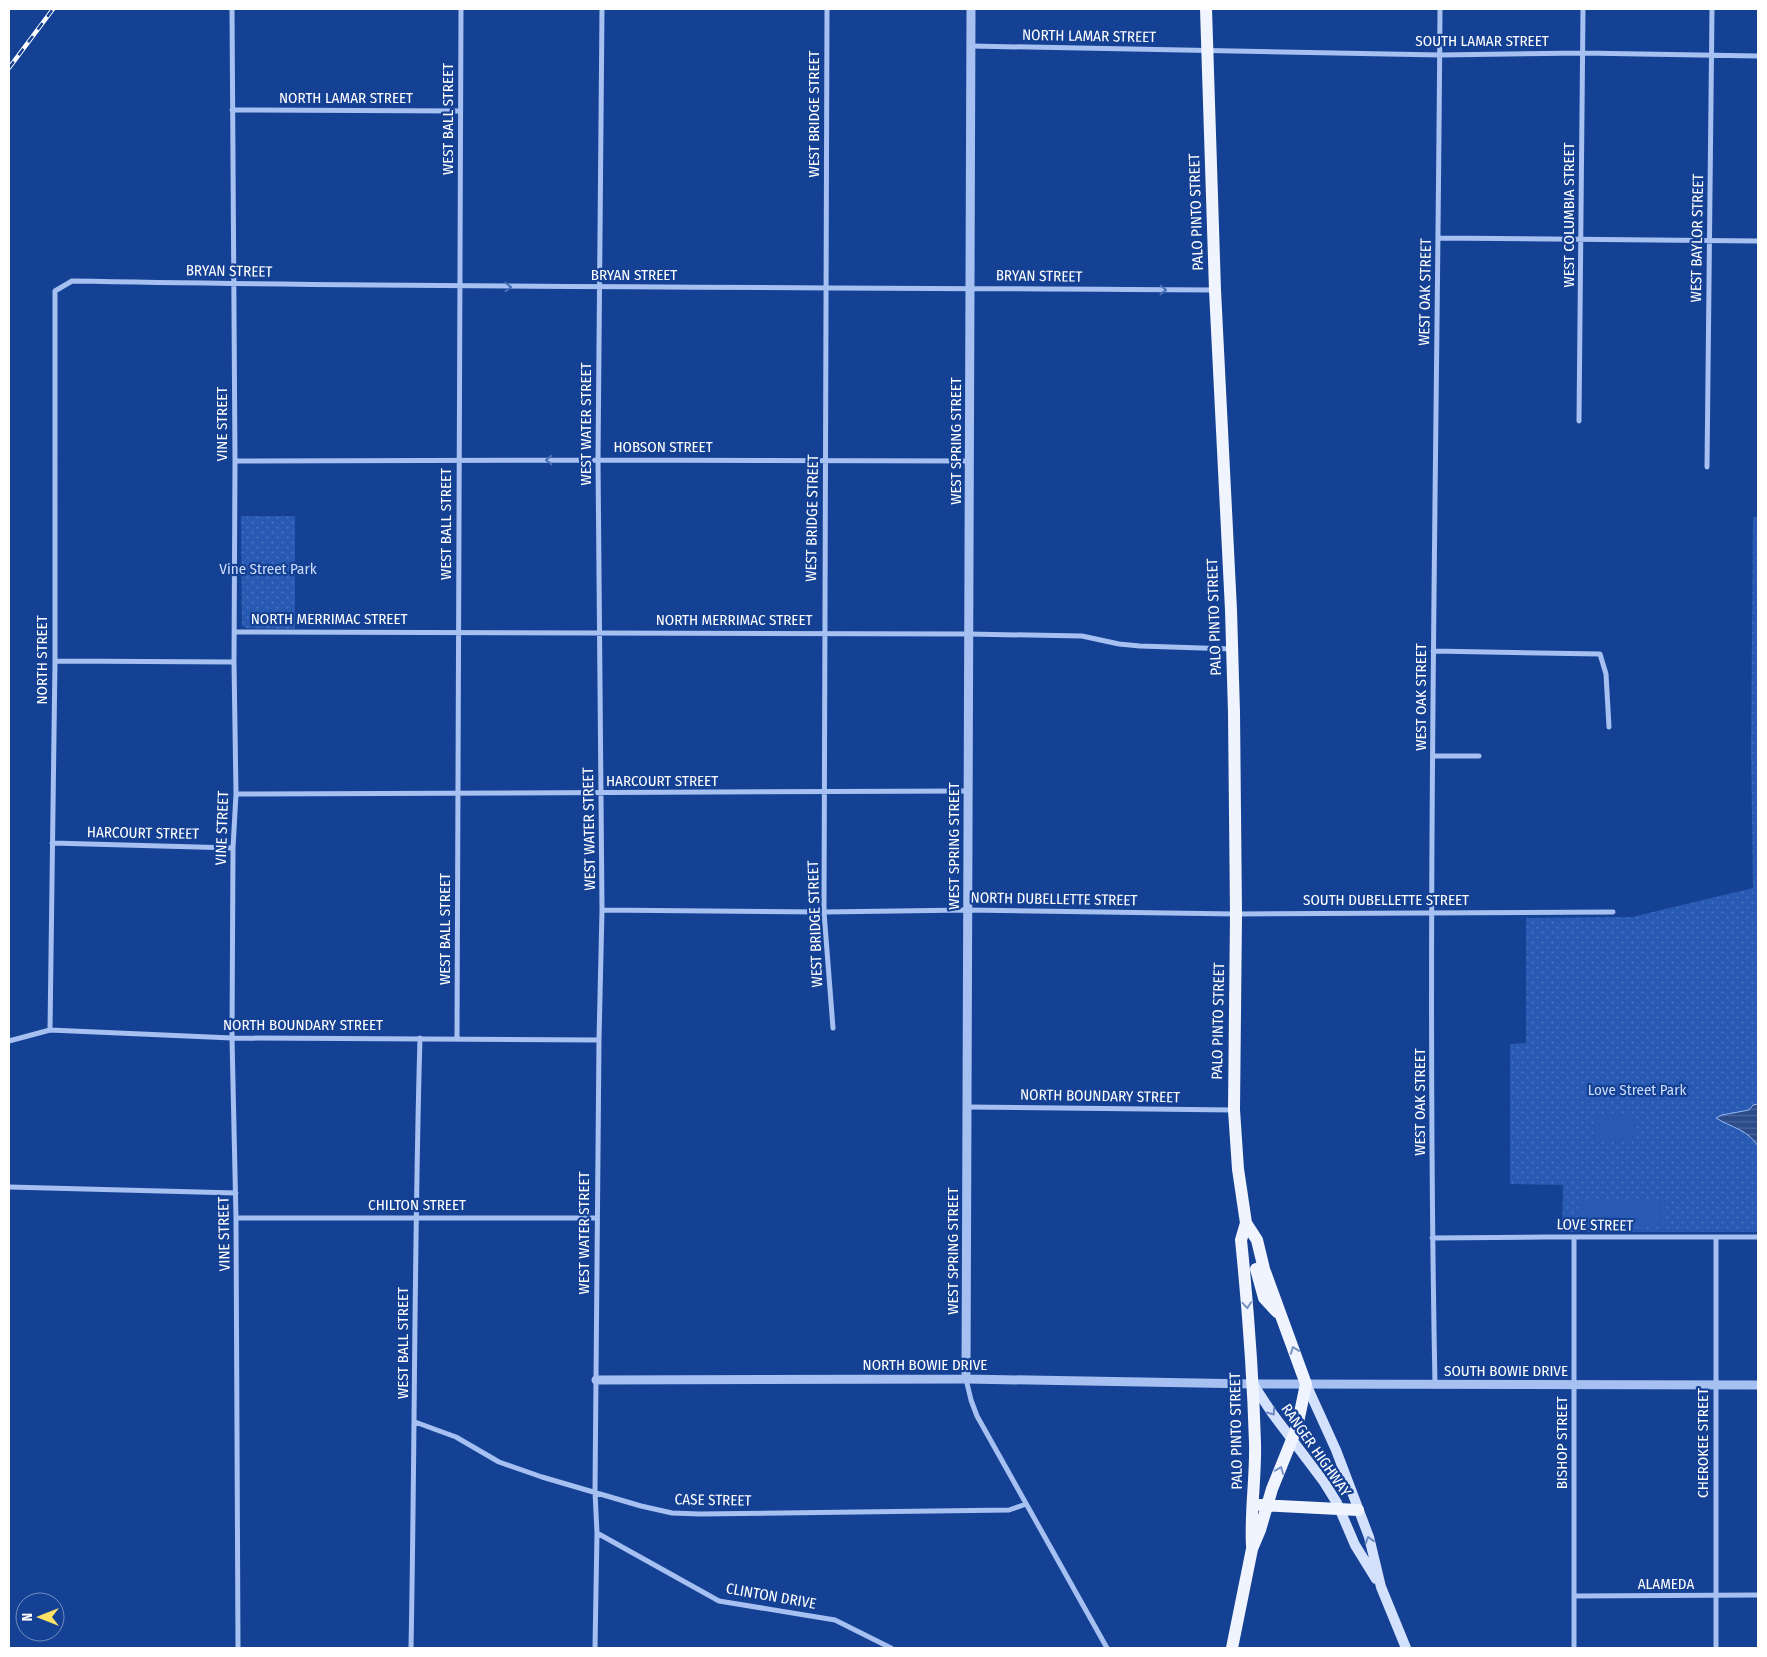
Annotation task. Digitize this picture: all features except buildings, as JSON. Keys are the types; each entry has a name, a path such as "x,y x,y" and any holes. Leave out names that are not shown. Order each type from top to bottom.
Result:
{"main road":[{"name":"PALO PINTO STREET","path":"1206,9 1215,290 1232,649 1236,914 1234,1110 1238,1170 1246,1223 1257,1240 1253,1384 1255,1445 1251,1528 1252,1549"},
{"name":"PALO PINTO STREET","path":"1246,1223 1241,1240 1281,1316 1306,1384"},
{"name":"RANGER HIGHWAY","path":"1253,1384 1272,1414 1324,1482 1339,1509 1355,1545 1381,1587"},
{"name":"RANGER HIGHWAY","path":"1306,1384 1336,1450 1369,1537 1381,1587 1406,1648"},
{"path":"1232,1648 1252,1549 1297,1428 1306,1384"},
{"path":"1255,1445 1262,1470 1262,1497 1267,1506"},
{"path":"1253,1505 1358,1510"}],"street":[{"name":"VINE STREET","path":"232,9 236,794 233,848 232,1038 236,1193 238,1648"},
{"name":"WEST BALL STREET","path":"457,1040 460,9"},
{"name":"WEST WATER STREET","path":"595,1648 598,1040 602,910 598,460 602,9"},
{"name":"WEST BRIDGE STREET","path":"827,9 824,912 833,1028"},
{"name":"WEST SPRING STREET","path":"971,9 966,1379 977,1416 1107,1648"},
{"name":"WEST OAK STREET","path":"1436,1385 1432,1238 1432,912 1440,9"},
{"name":"WEST COLUMBIA STREET","path":"1579,421 1583,9"},
{"name":"WEST BAYLOR STREET","path":"1707,467 1712,9"},
{"name":"NORTH LAMAR STREET","path":"971,46 1206,50"},
{"name":"SOUTH LAMAR STREET","path":"1206,50 1440,55 1582,53 1758,56"},
{"name":"NORTH LAMAR STREET","path":"232,110 460,111"},
{"path":"1438,238 1758,240"},
{"name":"BRYAN STREET","path":"55,291 72,280 459,286 1215,290"},
{"name":"NORTH STREET","path":"50,1030 55,661 55,291"},
{"name":"HOBSON STREET","path":"235,461 970,461"},
{"name":"NORTH MERRIMAC STREET","path":"234,632 824,632 968,634 1082,636 1119,644 1140,646 1232,649"},
{"path":"1433,651 1600,654 1606,674 1609,727"},
{"path":"55,661 234,662"},
{"path":"1433,756 1479,756"},
{"name":"HARCOURT STREET","path":"236,794 968,791"},
{"name":"HARCOURT STREET","path":"52,843 233,848"},
{"name":"NORTH DUBELLETTE STREET","path":"602,910 824,912 967,910 1236,914"},
{"name":"SOUTH DUBELLETTE STREET","path":"1236,914 1613,912"},
{"name":"NORTH BOUNDARY STREET","path":"9,1041 50,1030 232,1038 598,1040"},
{"name":"WEST BALL STREET","path":"411,1648 415,1422 415,1218 420,1038"},
{"name":"NORTH BOUNDARY STREET","path":"967,1107 1234,1110"},
{"path":"9,1187 236,1193"},
{"name":"CHILTON STREET","path":"236,1218 597,1218"},
{"name":"LOVE STREET","path":"1432,1238 1758,1237"},
{"name":"BISHOP STREET","path":"1574,1238 1574,1648"},
{"name":"CHEROKEE STREET","path":"1716,1238 1716,1648"},
{"name":"NORTH BOWIE DRIVE","path":"596,1380 966,1379 1253,1384"},
{"name":"SOUTH BOWIE DRIVE","path":"1253,1384 1758,1385"},
{"name":"CASE STREET","path":"415,1422 456,1437 499,1462 542,1477 641,1506 672,1513 1009,1510 1026,1504"},
{"name":"CLINTON DRIVE","path":"597,1533 719,1601 835,1620 891,1648"},
{"name":"ALAMEDA","path":"1574,1596 1758,1595"}],"green space":[{"name":"Vine Street Park","path":"241,516 295,516 295,629 246,628 242,626"},
{"name":"Love Street Park","path":"1753,517 1758,517 1758,1232 1562,1232 1563,1185 1510,1184 1510,1044 1526,1043 1526,918 1632,917 1753,888 1751,751"},
{"path":"1595,1115 1635,1116 1634,1139 1595,1138"},
{"path":"1582,1201 1663,1201 1663,1227 1582,1227"}],"shaded area":[{"path":"1758,1104 1758,1146 1744,1132 1716,1118 1722,1115 1749,1110 1753,1105"}],"railway":[{"path":"9,68 53,9"}]}
